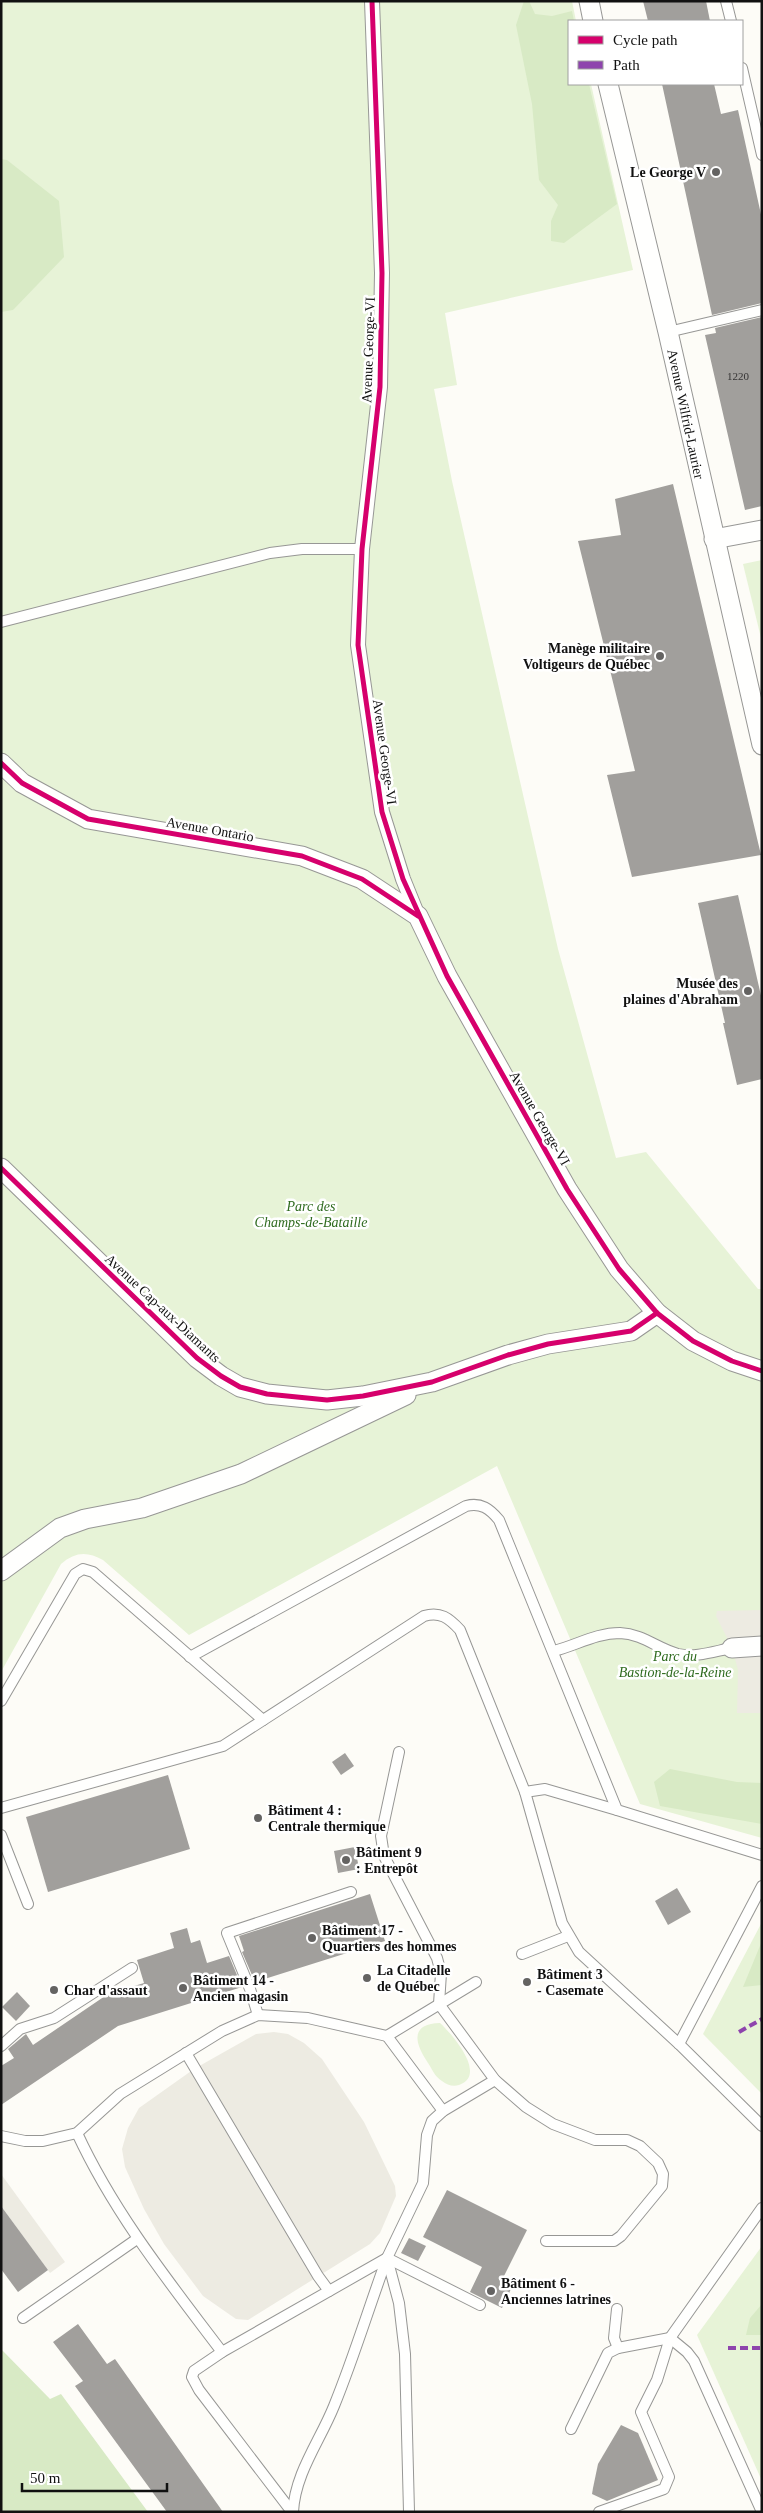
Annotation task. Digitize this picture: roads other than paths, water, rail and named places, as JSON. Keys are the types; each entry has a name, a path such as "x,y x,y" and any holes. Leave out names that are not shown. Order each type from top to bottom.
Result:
{"street":[{"name":"Avenue George-VI","path":"372,1 381,292 380,387 362,548 358,645 382,812 403,879 418,916 447,976 567,1189 619,1269 658,1314 693,1341 732,1361 762,1371"},
{"path":"588,1 593,20"},
{"name":"Avenue Wilfrid-Laurier","path":"608,85 668,332 762,746"},
{"path":"714,539 762,530"},
{"name":"Avenue Ontario","path":"1,763 22,783 88,819 302,856 362,879 418,916"},
{"name":"Avenue Cap-aux-Diamants","path":"1,1168 184,1346 220,1376 240,1386 288,1398 327,1400 363,1396 432,1382"},
{"name":"Avenue Cap-aux-Diamants","path":"1,1572 53,1531 85,1519 142,1508 241,1474 432,1382 508,1355 548,1344 631,1331 658,1314"},
{"path":"732,1648 762,1646"}],"lane":[{"path":"726,1 731,20"},
{"path":"743,72 762,155"},
{"path":"668,332 762,310"},
{"path":"1,622 270,553 302,549 362,548"},
{"path":"190,1656 466,1506 476,1504 491,1511 499,1520 554,1650 617,1810"},
{"path":"1,1701 79,1570 93,1572 263,1720"},
{"path":"1,1808 209,1752 234,1740 424,1616 433,1613 445,1616 460,1630 525,1792 562,1923 568,1936 579,1952 679,2044 762,2126"},
{"path":"554,1650 568,1647 596,1635 620,1633 642,1637 671,1651 688,1656 732,1648"},
{"path":"400,1752 381,1836 384,1856 437,1958 440,1973 439,2004 495,2080 526,2108 553,2124 595,2140 627,2140 640,2146 658,2163 663,2174 662,2186 621,2236 614,2241 546,2242"},
{"path":"525,1792 545,1789 762,1855"},
{"path":"1,1835 28,1904"},
{"path":"679,2044 762,1886"},
{"path":"258,2015 228,1933 351,1892"},
{"path":"522,1954 568,1936"},
{"path":"1,2046 20,2029 54,2018 132,1968"},
{"path":"387,2036 476,1982"},
{"path":"1,2136 25,2141 42,2141 77,2133 120,2094 222,2031 258,2015 308,2018 387,2036 443,2111"},
{"path":"186,2053 318,2276 329,2291"},
{"path":"292,2512 298,2482 335,2404 387,2258 423,2183 427,2135 432,2120 443,2111 495,2080"},
{"path":"77,2133 94,2169 137,2239 222,2352"},
{"path":"599,2512 664,2489 668,2482 669,2477 641,2412 657,2380 670,2338 762,2208"},
{"path":"24,2318 137,2239"},
{"path":"292,2512 199,2390 192,2377 196,2368 222,2352 387,2258"},
{"path":"387,2258 480,2304"},
{"path":"387,2258 399,2303 405,2354 409,2512"},
{"path":"617,2309 614,2338 618,2348"},
{"path":"571,2429 608,2353 618,2348 670,2338"},
{"path":"670,2338 687,2352 694,2361 762,2512"}],"place":[{"name":"Le George V","path":"716,172"},
{"name":"Manège militaire Voltigeurs de Québec","path":"660,656"},
{"name":"Musée des plaines d'Abraham","path":"748,991"},
{"name":"Bâtiment 4 : Centrale thermique","path":"258,1818"},
{"name":"Bâtiment 9 : Entrepôt","path":"346,1860"},
{"name":"Bâtiment 17 - Quartiers des hommes","path":"312,1938"},
{"name":"La Citadelle de Québec","path":"367,1978"},
{"name":"Bâtiment 3 - Casemate","path":"527,1982"},
{"name":"Bâtiment 14 - Ancien magasin","path":"183,1988"},
{"name":"Char d'assaut","path":"54,1990"},
{"name":"Bâtiment 6 - Anciennes latrines","path":"491,2291"}],"park label":[{"name":"Parc des Champs-de-Bataille","path":"311,1214"},
{"name":"Parc du Bastion-de-la-Reine","path":"675,1664"}]}
